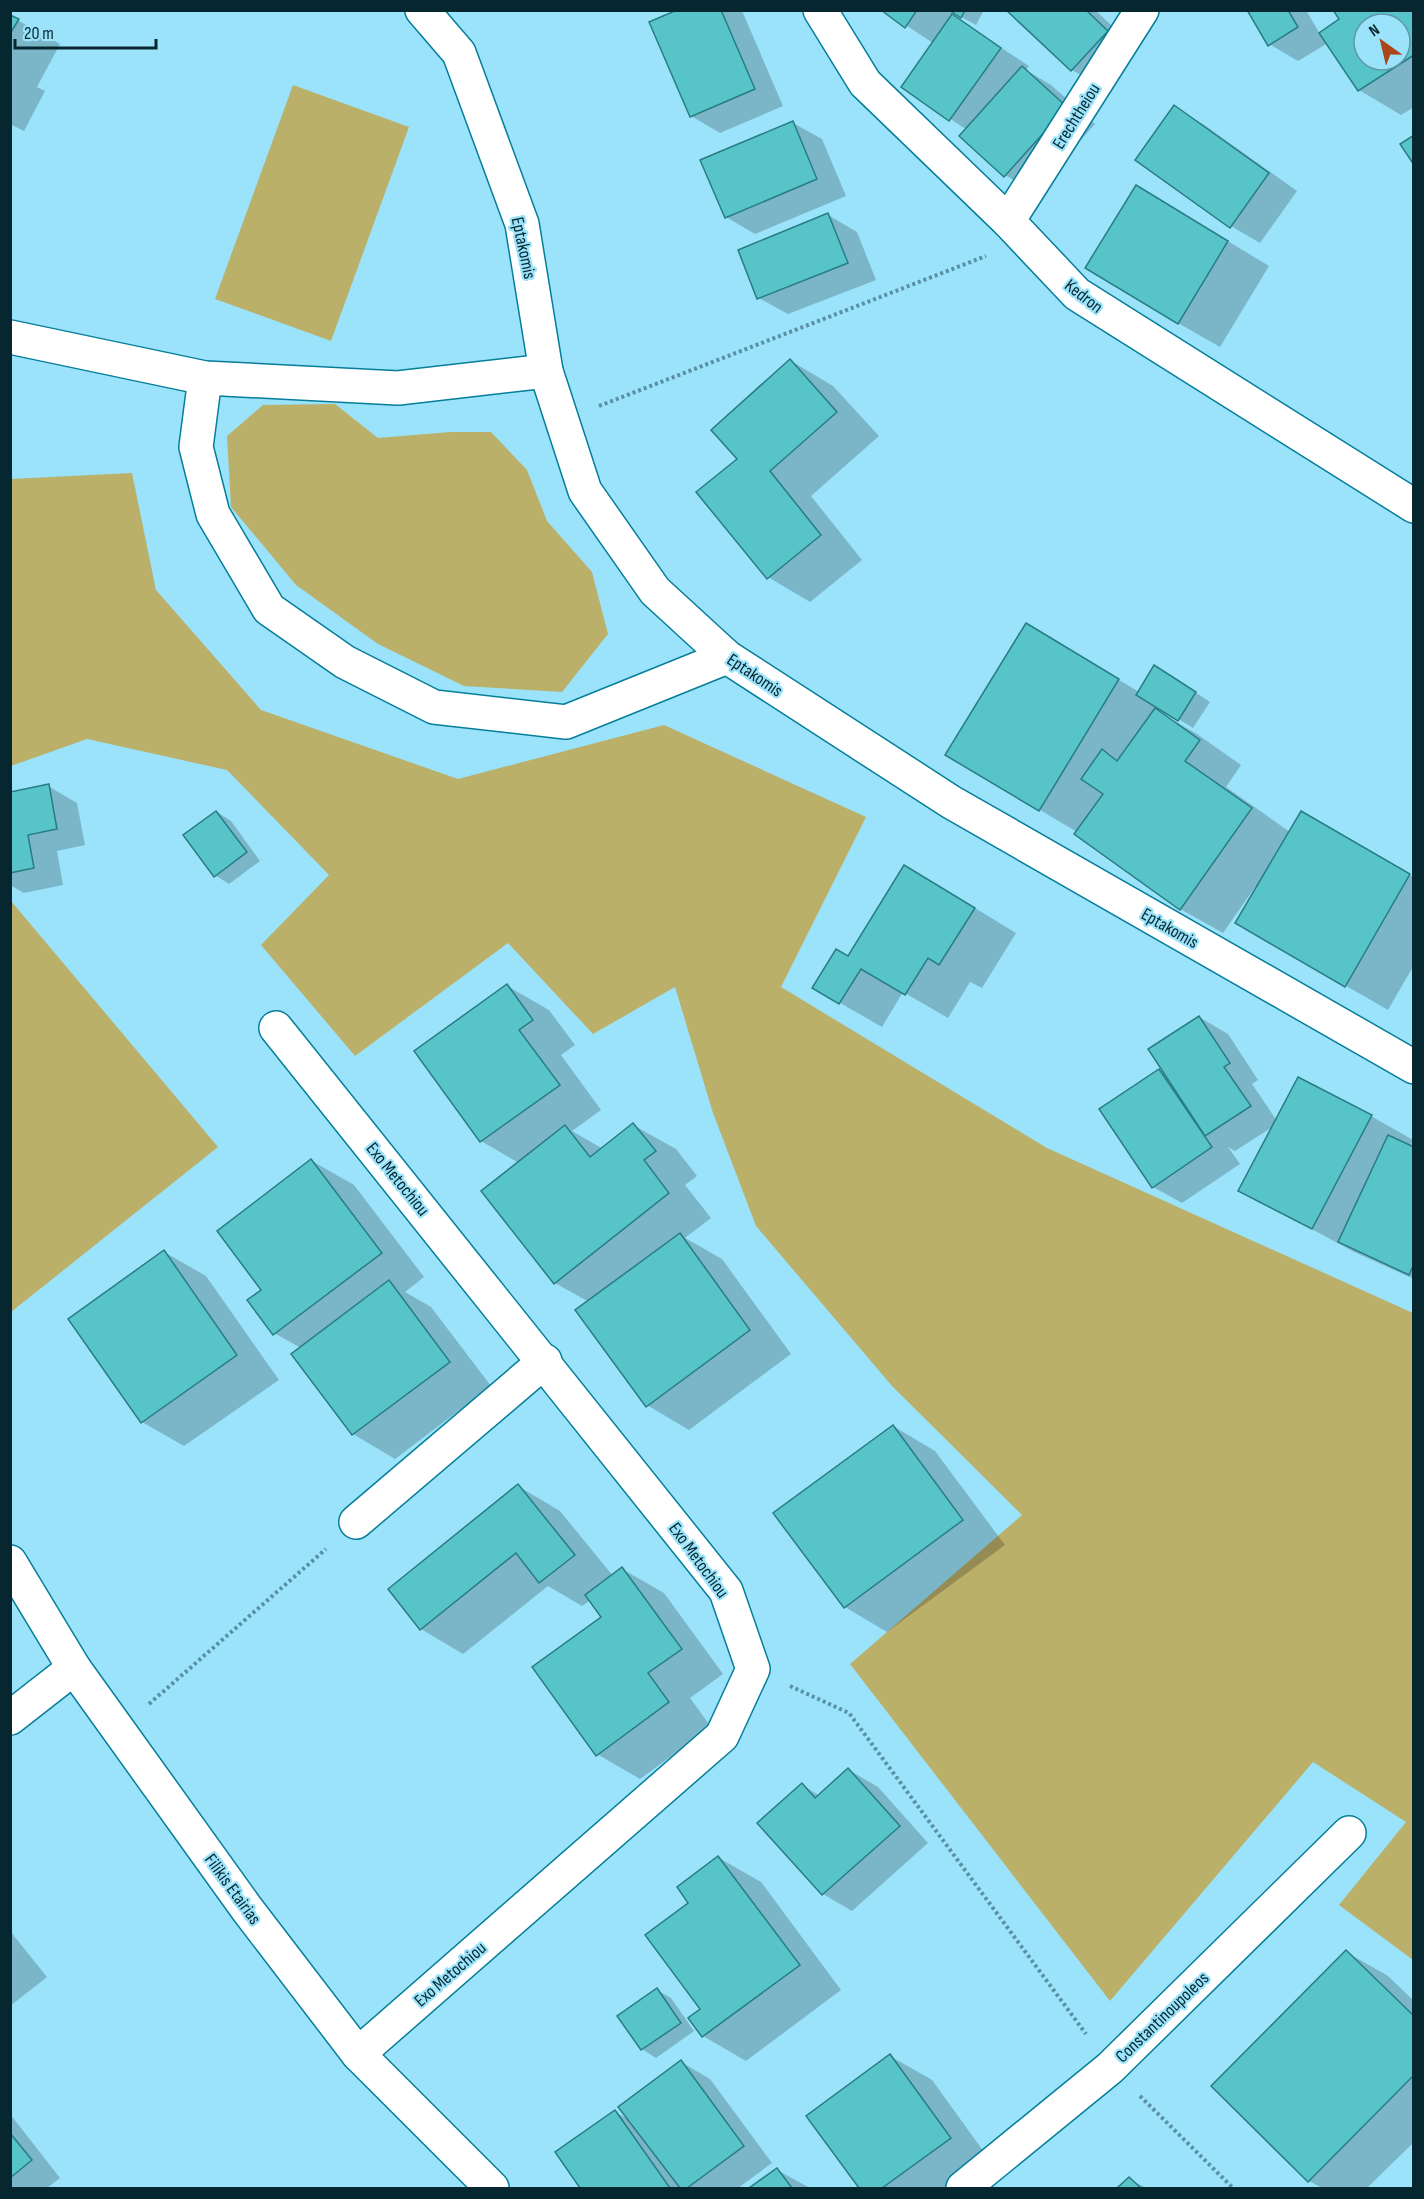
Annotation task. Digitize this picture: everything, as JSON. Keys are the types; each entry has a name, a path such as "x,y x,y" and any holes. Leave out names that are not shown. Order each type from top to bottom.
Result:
{"street":[{"name":"Eptakomis","path":"422,10 459,53 522,224 546,371 585,491 655,591 727,657 951,802 1413,1067"},
{"name":"Kedron","path":"820,10 865,83 1017,231 1077,294 1413,506"},
{"name":"Erechtheiou","path":"1017,231 1142,10"},
{"path":"10,337 206,378 398,388 546,371"},
{"path":"206,378 196,447 213,514 268,609 345,662 434,707 566,722 727,657"},
{"name":"Exo Metochiou","path":"276,1028 545,1361 726,1591 753,1669 722,1736 358,2054"},
{"path":"356,1522 545,1361"},
{"name":"Filikis Etairias","path":"10,1562 74,1668 247,1910 358,2054 492,2188"},
{"path":"10,1718 74,1668"},
{"name":"Constantinoupoleos","path":"963,2188 1110,2067 1349,1833"}],"path":[{"path":"563,421 1017,231"},
{"path":"186,1671 356,1522"},
{"path":"753,1669 849,1713 1110,2067 1233,2188"}],"shaded area":[{"path":"293,85 409,127 331,341 215,299"},
{"path":"335,404 378,438 450,432 491,432 527,470 547,521 592,572 608,634 562,692 464,686 378,644 296,585 231,507 227,436 263,405"},
{"path":"132,473 156,590 261,710 458,779 664,725 866,817 781,987 1047,1148 1413,1313 1413,1960 1339,1905 1406,1822 1313,1762 1110,2001 850,1664 1022,1515 892,1386 756,1226 713,1113 675,987 593,1034 508,943 355,1056 261,945 329,875 227,770 87,739 11,766 11,479"},
{"path":"11,901 218,1147 10,1312"}],"building":[{"path":"677,10 721,10 755,89 690,117 649,22"},
{"path":"881,10 917,10 905,28"},
{"path":"949,10 965,10 961,18"},
{"path":"1006,10 1086,10 1108,31 1071,71"},
{"path":"1247,10 1288,10 1298,27 1268,46"},
{"path":"1333,10 1414,10 1414,55 1412,56 1412,12 1352,12 1352,72 1388,72 1358,91 1319,33 1339,19"},
{"path":"952,14 1001,48 949,121 901,87"},
{"path":"10,15 19,19 10,34"},
{"path":"1022,66 1067,107 1004,177 959,136"},
{"path":"1174,105 1269,173 1230,228 1135,160"},
{"path":"793,121 817,179 725,218 700,160"},
{"path":"1414,135 1414,165 1400,144"},
{"path":"1136,185 1228,241 1178,324 1085,268"},
{"path":"828,213 848,263 757,299 738,250"},
{"path":"790,359 837,412 770,471 821,535 767,579 696,492 737,459 711,430"},
{"path":"1026,623 1119,679 1039,811 945,755"},
{"path":"1154,665 1196,692 1178,721 1136,695"},
{"path":"1155,708 1200,740 1185,761 1252,808 1180,910 1074,834 1103,794 1081,779 1102,749 1117,761"},
{"path":"49,784 57,829 28,835 34,868 10,873 10,792"},
{"path":"216,811 247,852 214,877 183,835"},
{"path":"1301,811 1410,874 1345,987 1235,923"},
{"path":"904,865 975,908 939,965 928,958 905,995 861,969 839,1004 812,988 836,949 848,956"},
{"path":"507,984 533,1020 519,1030 560,1085 480,1142 414,1051"},
{"path":"1199,1016 1230,1063 1224,1067 1251,1106 1205,1136 1148,1049"},
{"path":"1159,1069 1212,1147 1152,1188 1099,1109"},
{"path":"1298,1077 1372,1115 1312,1229 1238,1191"},
{"path":"633,1123 656,1151 644,1160 669,1193 554,1284 481,1191 565,1125 590,1157"},
{"path":"1388,1135 1414,1147 1414,1264 1409,1275 1338,1242"},
{"path":"311,1159 382,1253 273,1335 247,1300 261,1290 217,1231"},
{"path":"680,1233 750,1330 646,1407 575,1310"},
{"path":"164,1250 237,1355 141,1423 68,1319"},
{"path":"389,1280 450,1362 352,1435 291,1354"},
{"path":"893,1425 963,1520 844,1608 773,1513"},
{"path":"518,1484 575,1555 539,1583 516,1553 420,1630 388,1589"},
{"path":"622,1567 682,1649 648,1673 669,1702 596,1756 532,1667 601,1617 585,1595"},
{"path":"848,1768 900,1826 822,1895 757,1823 802,1783 815,1798"},
{"path":"718,1856 800,1965 702,2037 688,2018 700,2009 645,1935 688,1903 677,1887"},
{"path":"1346,1950 1414,2016 1414,2075 1308,2182 1211,2086"},
{"path":"657,1988 681,2023 641,2050 617,2016"},
{"path":"890,2054 951,2138 882,2188 859,2188 806,2116"},
{"path":"681,2060 744,2146 687,2188 680,2188 618,2107"},
{"path":"615,2110 670,2188 580,2188 555,2152"},
{"path":"10,2133 32,2160 10,2178"},
{"path":"777,2168 792,2188 749,2188"},
{"path":"1129,2177 1141,2188 1117,2188"}]}
